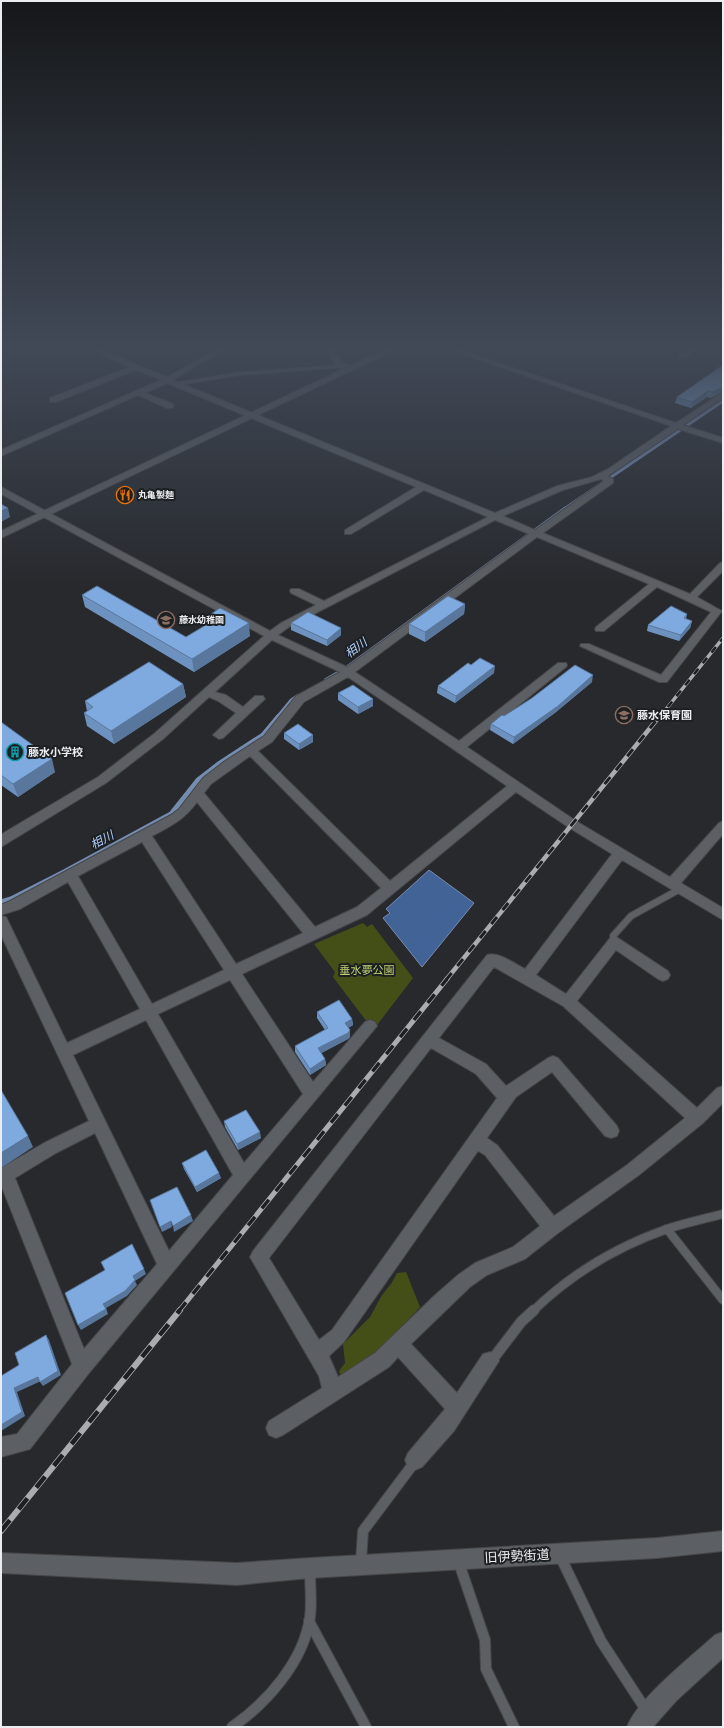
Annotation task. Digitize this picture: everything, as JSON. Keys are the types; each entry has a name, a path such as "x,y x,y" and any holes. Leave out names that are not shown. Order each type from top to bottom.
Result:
{"street":[{"path":"1,453 66,425"},
{"path":"1,535 234,425"},
{"path":"273,425 691,598 717,611 663,680 585,646"},
{"path":"671,425 721,439"},
{"path":"1,910 16,904 71,875 183,812 197,793 215,774 268,739 300,699 344,670 605,478 681,425"},
{"path":"4,835 102,780 159,736 271,635 285,625 494,517 560,488 605,478"},
{"path":"348,532 422,487"},
{"path":"1,490 271,635 344,670 412,712 458,748 572,824 621,852 723,915"},
{"path":"691,598 723,565"},
{"path":"600,629 655,584"},
{"path":"295,591 324,605"},
{"path":"458,748 562,665"},
{"path":"206,693 222,698 244,713"},
{"path":"219,735 259,699"},
{"path":"251,750 390,889"},
{"path":"64,1052 362,911 515,786"},
{"path":"197,793 312,934"},
{"path":"676,887 723,826"},
{"path":"144,834 312,1095"},
{"path":"527,977 621,852"},
{"path":"71,875 242,1175"},
{"path":"1,921 167,1266"},
{"path":"568,1002 615,942 663,975"},
{"path":"332,1391 328,1373 259,1257 492,959 527,977 568,1002 696,1117"},
{"path":"1,1447 23,1442 82,1366 242,1175 261,1157 370,1026"},
{"path":"430,1040 481,1069 506,1097"},
{"path":"316,1355 338,1336 510,1092 553,1063 611,1131"},
{"path":"276,1428 382,1360 464,1281 481,1269 519,1253 552,1227 633,1170 697,1118 696,1117 708,1109 723,1093"},
{"path":"82,1366 3,1175 50,1148 98,1124"},
{"path":"476,1140 491,1150 552,1227"},
{"path":"398,1344 458,1409"},
{"path":"415,1460 448,1424 490,1361"},
{"name":"旧伊勢街道","path":"1,1563 237,1574 310,1568 657,1548 723,1541"},
{"path":"644,1721 668,1693 723,1643"}],"lane":[{"path":"615,942 613,936 631,916 676,887"},
{"path":"490,1361 521,1322 561,1286 609,1254 667,1229 723,1214"},
{"path":"667,1229 723,1300"},
{"path":"361,1566 362,1532 414,1465 415,1460"},
{"path":"559,1554 601,1641 644,1721"},
{"path":"458,1560 485,1640 486,1669 514,1727"},
{"path":"232,1727 248,1716 281,1679 304,1637 309,1621 310,1568"},
{"path":"309,1621 366,1727"}],"green space":[{"name":"垂水夢公園","path":"363,923 367,927 372,924 413,978 374,1029 370,1026 333,977 335,972 314,944"},
{"path":"406,1272 420,1307 377,1353 369,1356 342,1378 339,1371 345,1363 343,1344 370,1317 382,1295 391,1284 397,1273"}],"water":[{"path":"429,870 474,903 422,967 383,918 390,913 386,909"}],"building":[{"path":"1,504 8,508 1,511"},
{"path":"97,586 186,637 211,622 205,618 220,608 249,623 192,659 82,595"},
{"path":"448,596 465,604 425,632 409,624"},
{"path":"671,606 687,614 684,618 692,621 681,635 648,625"},
{"path":"308,612 341,628 327,640 291,623"},
{"path":"480,658 495,666 456,696 438,686 468,663 471,665"},
{"path":"149,662 183,684 111,731 84,713 93,707 85,701"},
{"path":"575,665 593,675 558,706 514,737 491,724 502,715 504,716 532,698"},
{"path":"353,685 373,699 358,707 338,693"},
{"name":"藤水小学校","path":"1,722 52,759 13,784 1,775"},
{"path":"298,724 313,735 299,744 284,733"},
{"path":"339,1000 352,1019 345,1023 350,1030 348,1033 318,1048 325,1059 310,1069 295,1046 328,1028 317,1012"},
{"path":"1,1090 28,1136 1,1153"},
{"path":"246,1110 260,1132 237,1144 224,1121"},
{"path":"206,1150 219,1173 195,1187 182,1163"},
{"path":"177,1187 191,1215 173,1226 171,1221 160,1227 150,1200"},
{"path":"132,1244 144,1269 133,1276 135,1280 125,1291 103,1304 106,1309 78,1325 65,1293 105,1270 101,1262"},
{"path":"46,1335 58,1371 40,1382 38,1377 14,1388 22,1412 1,1425 1,1376 19,1365 15,1353"}],"waterway":[{"name":"相川","path":"564,509 688,425"},
{"name":"相川","path":"326,680 345,669 566,508"},
{"name":"相川","path":"277,718 291,701 298,696"},
{"name":"相川","path":"1,902 11,899 64,872 171,814 198,780 220,763 263,735 278,717"}],"railway":[{"path":"659,718 723,638"},
{"path":"446,980 659,717"},
{"path":"179,1311 447,979"},
{"path":"1,1531 180,1310"}],"place":[{"name":"丸亀製麺","path":"125,495"},
{"name":"藤水幼稚園","path":"166,620"},
{"name":"藤水保育園","path":"624,715"},
{"name":"藤水小学校","path":"15,752"}]}
